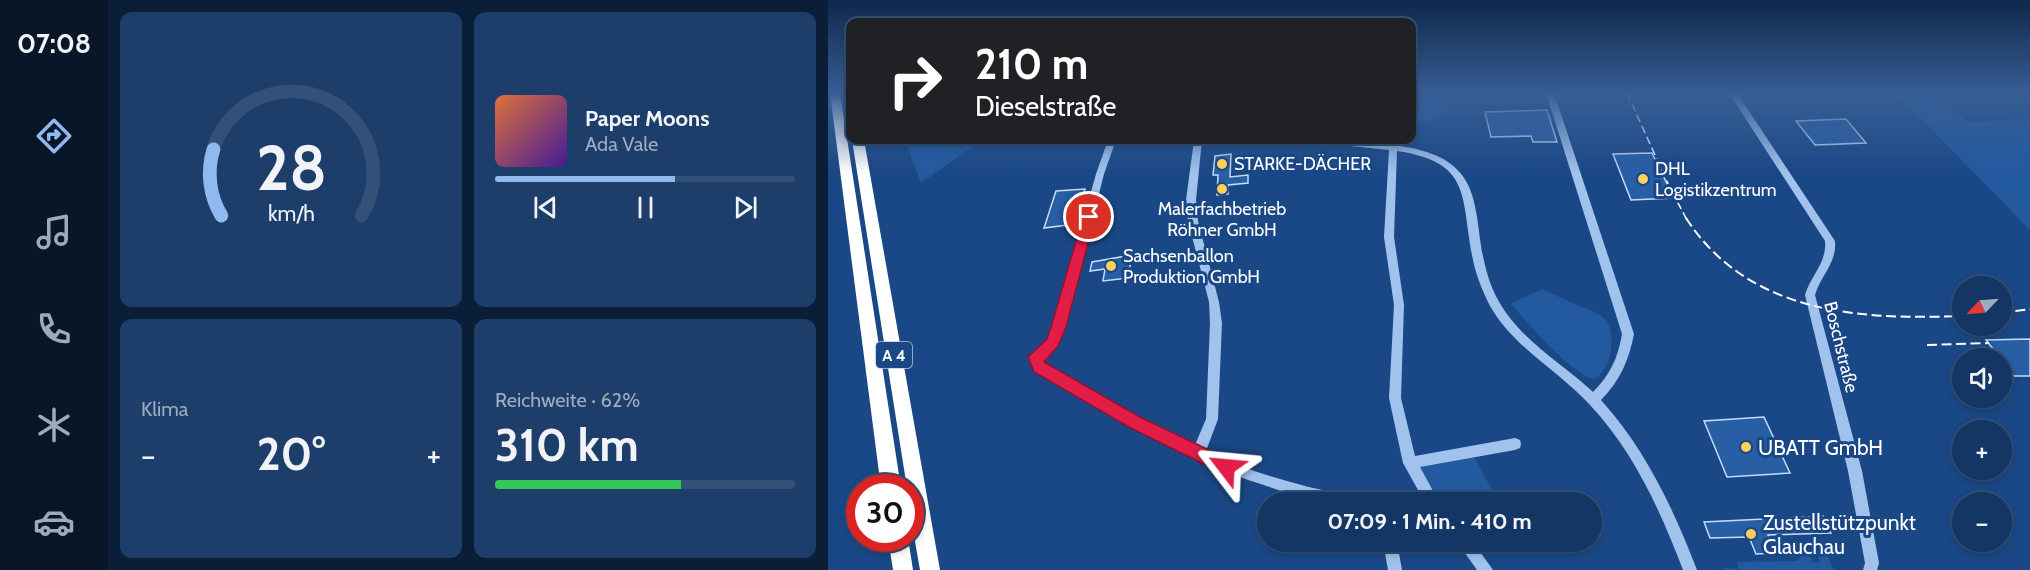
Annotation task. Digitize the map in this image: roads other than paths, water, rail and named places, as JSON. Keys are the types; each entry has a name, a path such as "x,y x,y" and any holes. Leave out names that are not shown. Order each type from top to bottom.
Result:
{"highway":[{"name":"A 4","path":"839,120 889,474"},
{"name":"A 4","path":"859,144 930,570"},
{"path":"900,552 903,570"}],"street":[{"path":"1559,120 1628,334 1624,359 1612,381 1593,400"},
{"name":"Boschstraße","path":"1750,120 1830,241 1830,259 1812,286 1810,295 1855,471 1872,563 1870,570"},
{"path":"1111,144 1100,174 1059,327 1053,342 1036,357 1040,368 1135,422 1226,467 1303,492"},
{"path":"1198,144 1191,200 1193,221 1214,302 1216,323 1212,420 1199,452"},
{"path":"1364,144 1428,154 1449,167 1462,179 1468,198 1477,257 1487,290 1500,313 1525,340 1593,400 1637,454 1662,498 1690,570"},
{"path":"1393,148 1389,237 1399,305 1395,398 1410,463 1426,492"},
{"path":"1410,463 1515,444"},
{"path":"1392,552 1395,570"},
{"path":"1472,552 1486,570"}],"railway":[{"path":"1639,120 1687,220"},
{"path":"1686,218 1711,250 1741,274 1774,292 1809,305 1885,316 1952,316"},
{"path":"2012,311 2030,309"},
{"path":"1927,345 1989,343"}],"place":[{"name":"STARKE-DÄCHER","path":"1222,164"},
{"name":"DHL Logistikzentrum","path":"1643,179"},
{"name":"Malerfachbetrieb Röhner GmbH","path":"1222,189"},
{"name":"Sachsenballon Produktion GmbH","path":"1111,266"},
{"name":"UBATT GmbH","path":"1746,447"},
{"name":"Zustellstützpunkt Glauchau","path":"1751,534"}]}
